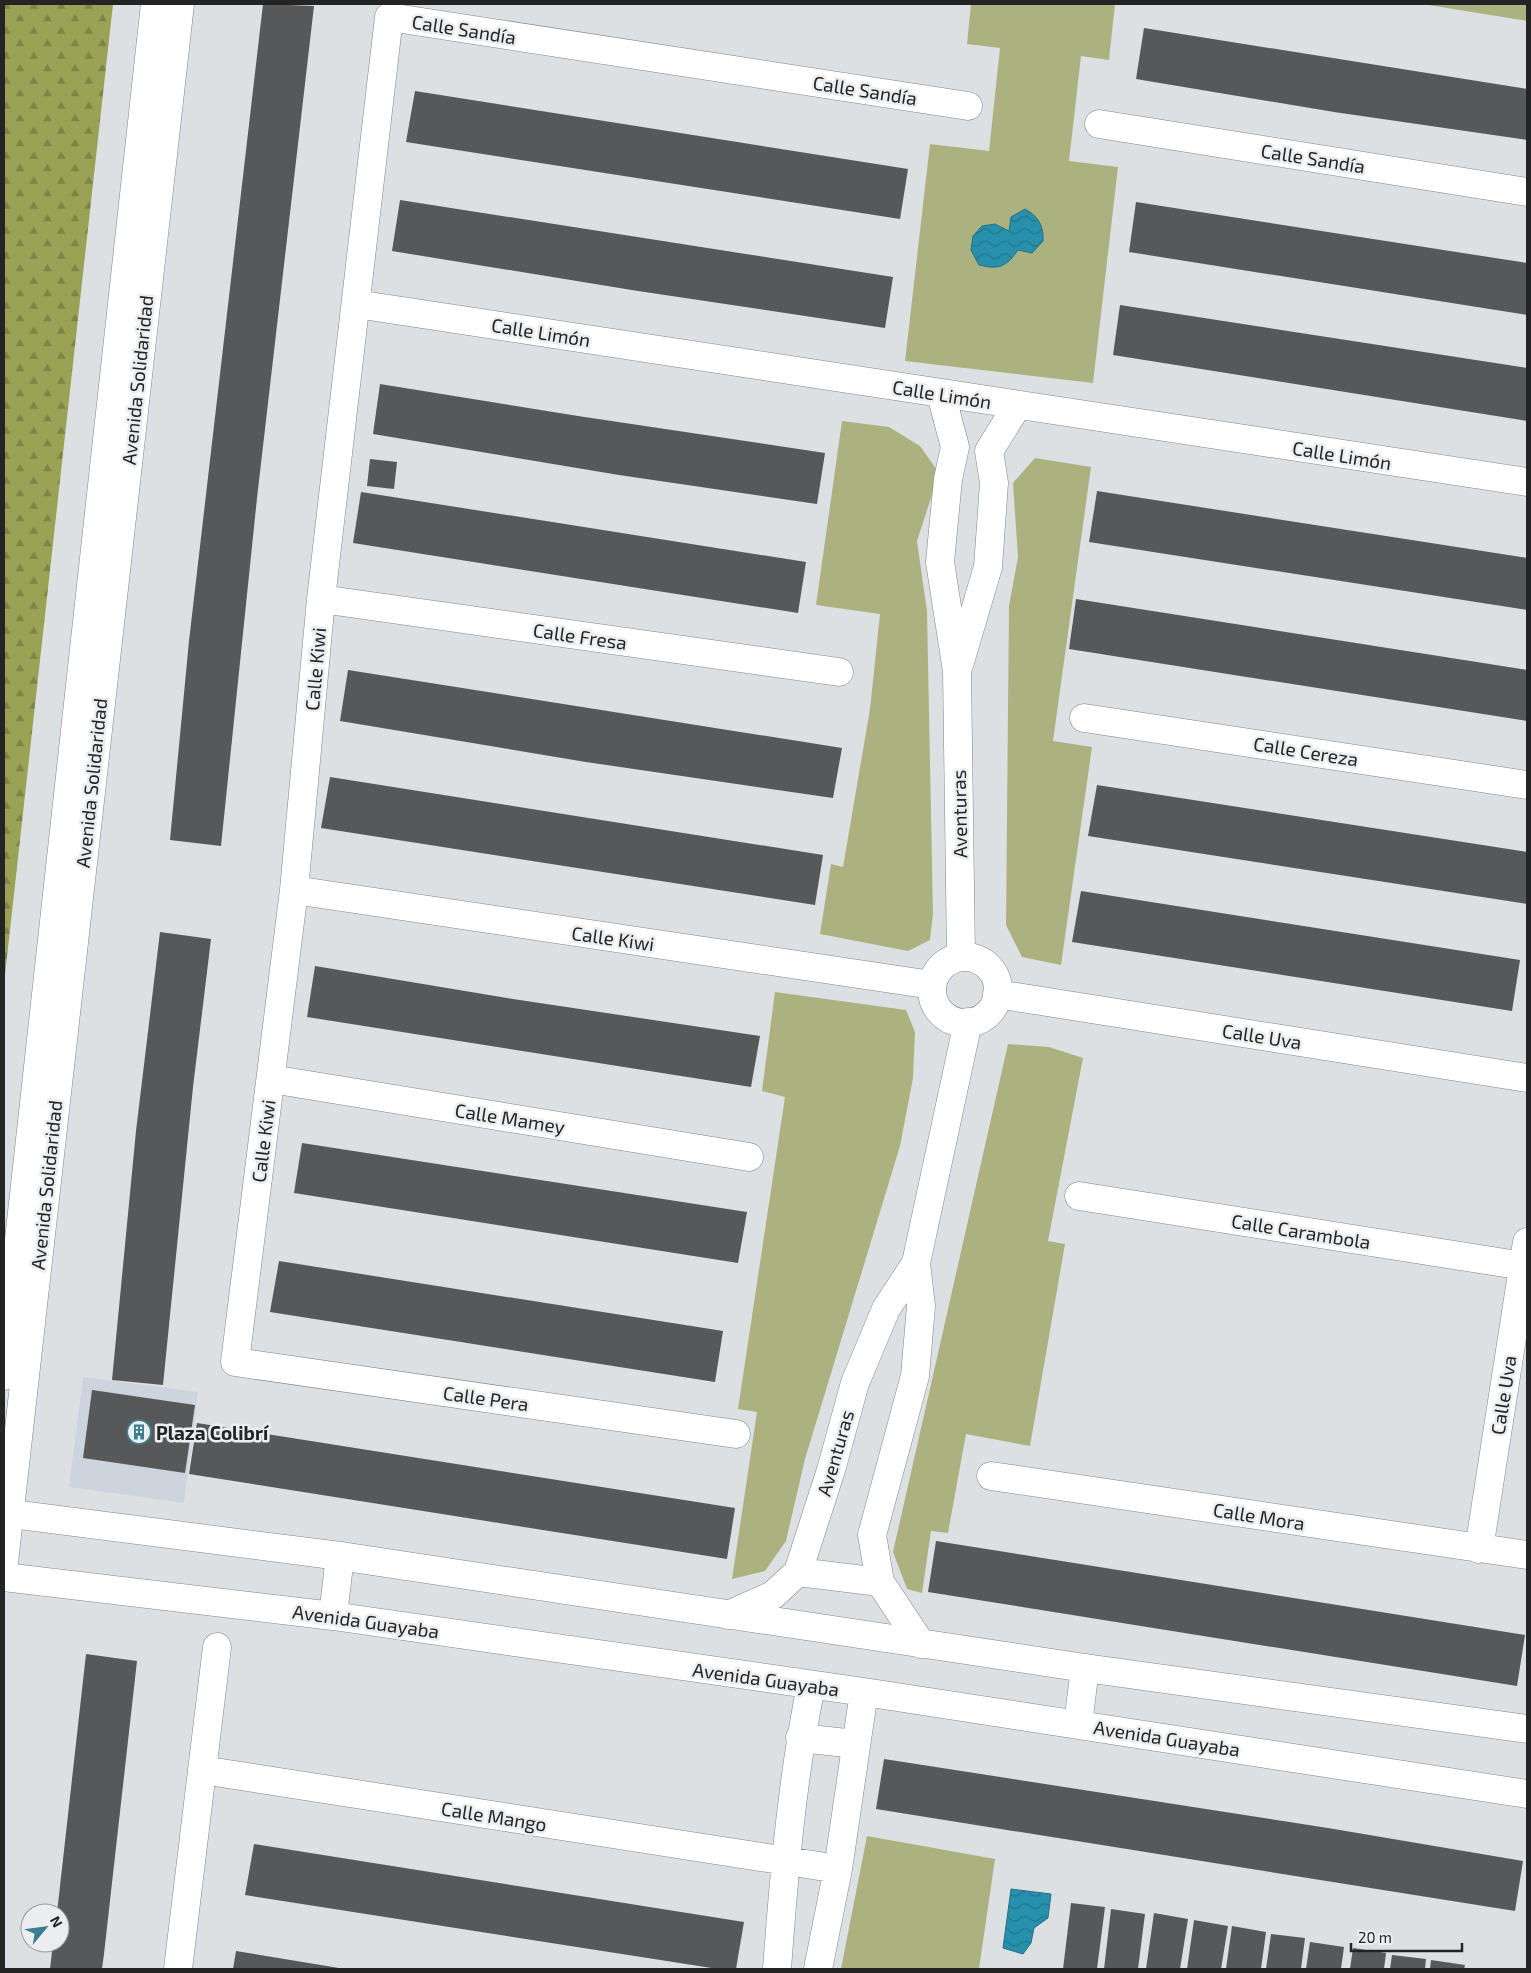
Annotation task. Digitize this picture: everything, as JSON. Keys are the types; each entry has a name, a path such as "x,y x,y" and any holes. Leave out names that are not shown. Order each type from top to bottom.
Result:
{"street":[{"name":"Avenida Solidaridad","path":"4,1376 155,4"},
{"name":"Avenida Solidaridad","path":"4,1562 6,1514 180,4"},
{"name":"Calle Sandía","path":"338,448 389,17 968,106"},
{"name":"Calle Sandía","path":"1099,124 1527,192"},
{"name":"Calle Limón","path":"356,304 1017,406 1527,482"},
{"name":"Aventuras","path":"941,394 955,447 948,478 940,562 957,671 961,957"},
{"path":"955,447 989,451 1017,406"},
{"name":"Calle Kiwi","path":"236,1362 294,890 321,599 338,448"},
{"name":"Aventuras","path":"957,671 988,567 994,483 989,451"},
{"name":"Calle Fresa","path":"321,599 839,672"},
{"name":"Calle Cereza","path":"1084,718 1527,785"},
{"name":"Calle Kiwi","path":"294,890 932,985"},
{"path":"961,957 976,958 988,966 996,979 997,994 992,1008 982,1018 968,1022 953,1021 941,1012 933,1000 932,985 937,971 948,961 961,957"},
{"name":"Calle Uva","path":"997,994 1527,1078"},
{"name":"Aventuras","path":"921,1644 880,1582 872,1536 915,1376 921,1306 916,1263 968,1022"},
{"name":"Calle Mamey","path":"271,1080 748,1157"},
{"name":"Calle Carambola","path":"1078,1196 1525,1254"},
{"name":"Calle Uva","path":"1479,1549 1525,1254"},
{"name":"Aventuras","path":"798,1572 855,1383 886,1309 916,1263"},
{"name":"Calle Pera","path":"236,1362 736,1434"},
{"name":"Calle Mora","path":"991,1476 1527,1555"},
{"path":"6,1514 340,1556 1085,1668 1527,1729"},
{"path":"333,1616 340,1556"},
{"path":"728,1615 773,1595 798,1572 880,1582"},
{"name":"Avenida Guayaba","path":"4,1576 333,1616 811,1686 864,1692 1527,1794"},
{"path":"178,1969 217,1647"},
{"path":"1078,1724 1085,1668"},
{"path":"777,1969 785,1861 800,1738 811,1686"},
{"path":"818,1969 838,1869 864,1692"},
{"path":"800,1738 856,1744"},
{"name":"Calle Mango","path":"202,1770 838,1869"}],"shaded area":[{"path":"83,1377 198,1392 184,1503 69,1487"}],"green space":[{"path":"4,4 113,4 4,984"},
{"path":"971,4 1115,4 1109,60 1081,56 1069,161 1118,167 1093,383 905,361 930,144 989,151 1000,48 967,44"},
{"path":"1422,4 1527,4 1527,21"},
{"path":"842,421 889,427 920,446 939,473 917,541 927,611 933,914 930,940 908,951 820,934 831,864 843,867 870,709 880,614 816,605"},
{"path":"1035,458 1091,467 1053,741 1092,747 1061,965 1022,957 1006,925 1009,606 1018,557 1013,483"},
{"path":"775,992 906,1010 915,1032 913,1078 900,1146 805,1459 786,1541 765,1571 732,1579 757,1412 738,1409 785,1097 762,1091"},
{"path":"1008,1044 1049,1047 1083,1058 1048,1241 1065,1244 1030,1446 966,1434 948,1533 931,1531 922,1593 907,1589 893,1552"},
{"path":"867,1836 995,1859 979,1969 841,1969"}],"water":[{"path":"1025,209 1039,222 1043,241 1032,253 1018,250 1006,264 1001,266 979,265 971,250 973,236 982,226 995,224 1009,231 1011,217"},
{"path":"1011,1889 1051,1894 1048,1918 1034,1928 1031,1943 1023,1954 1003,1948"}],"building":[{"path":"263,4 314,6 257,498 221,846 170,840 189,641"},
{"path":"1144,28 1527,89 1527,140 1334,112 1136,79"},
{"path":"415,91 908,169 900,219 406,142"},
{"path":"400,200 893,277 885,328 638,291 392,251"},
{"path":"1136,202 1527,263 1527,315 1129,252"},
{"path":"1120,305 1527,368 1527,421 1113,355"},
{"path":"380,384 825,453 817,504 619,475 373,434"},
{"path":"370,459 397,462 394,489 367,486"},
{"path":"1097,491 1527,558 1527,610 1089,542"},
{"path":"361,492 806,562 798,613 353,543"},
{"path":"1076,599 1527,670 1527,721 1069,649"},
{"path":"348,670 842,748 833,798 586,762 340,721"},
{"path":"330,777 823,855 815,905 321,828"},
{"path":"1097,785 1527,852 1527,904 1088,836"},
{"path":"1081,891 1520,960 1512,1011 1072,942"},
{"path":"160,932 211,939 193,1087 163,1385 112,1380 136,1131"},
{"path":"315,966 513,999 760,1036 751,1087 307,1017"},
{"path":"302,1143 747,1212 738,1263 294,1193"},
{"path":"279,1261 723,1331 715,1382 270,1312"},
{"name":"Plaza Colibrí","path":"92,1390 195,1405 185,1473 83,1458"},
{"path":"197,1423 735,1508 727,1559 189,1474"},
{"path":"936,1541 1525,1635 1517,1686 928,1592"},
{"path":"86,1654 137,1661 102,1969 50,1969 52,1953 70,1953 70,1903 58,1903"},
{"path":"884,1759 1328,1828 1523,1861 1515,1911 876,1809"},
{"path":"254,1844 744,1922 736,1969 718,1969 245,1895"},
{"path":"1071,1903 1105,1907 1097,1969 1063,1969"},
{"path":"1111,1909 1145,1914 1138,1969 1104,1969"},
{"path":"1154,1913 1188,1919 1180,1969 1146,1969"},
{"path":"1194,1920 1228,1926 1221,1969 1187,1969"},
{"path":"1232,1926 1266,1932 1261,1969 1226,1969"},
{"path":"1271,1934 1305,1938 1301,1969 1266,1969"},
{"path":"1310,1942 1344,1947 1341,1969 1306,1969"},
{"path":"1353,1948 1386,1953 1384,1969 1350,1969"},
{"path":"236,1951 339,1968 339,1969 233,1969"},
{"path":"1392,1955 1426,1959 1425,1969 1390,1969"},
{"path":"1431,1960 1465,1965 1464,1969 1430,1969"}],"place":[{"name":"Plaza Colibrí","path":"139,1432"}]}
